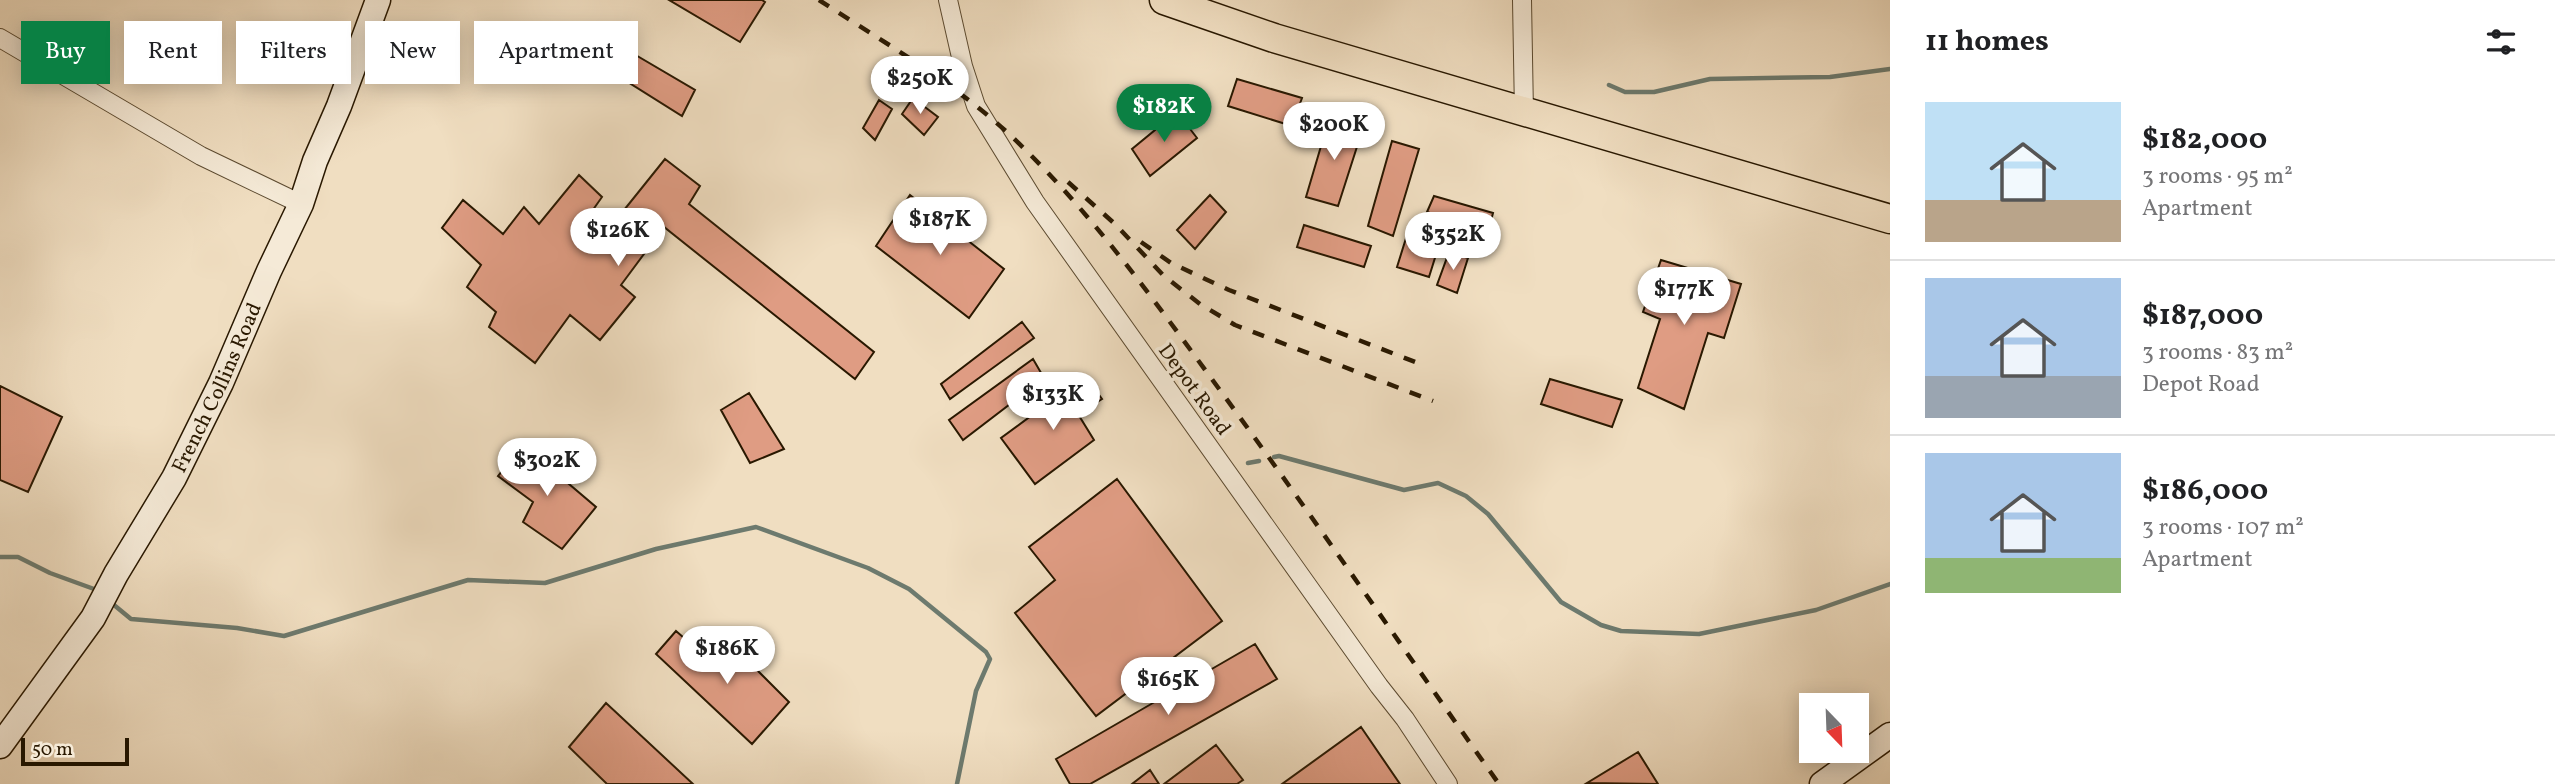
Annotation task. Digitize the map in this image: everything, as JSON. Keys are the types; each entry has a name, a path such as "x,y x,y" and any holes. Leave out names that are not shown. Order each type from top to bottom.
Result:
{"main road":[{"path":"1164,0 1274,38 1890,219"}],"street":[{"name":"French Collins Road","path":"0,746 93,618 116,574 174,478 221,383 301,204 378,0"},
{"name":"Depot Road","path":"948,0 962,66 976,106 1035,202 1405,719 1448,784"},
{"path":"1522,0 1524,113"},
{"path":"0,38 201,156 301,204"},
{"path":"1822,784 1890,735"}],"building":[{"path":"669,0 762,0 765,2 740,42"},
{"path":"638,56 695,90 682,116 631,84 638,84"},
{"path":"1237,79 1302,98 1292,126 1228,106"},
{"path":"913,98 938,117 924,135 902,114"},
{"path":"879,100 892,109 875,140 863,128"},
{"path":"1177,112 1197,138 1150,176 1132,149"},
{"path":"1329,119 1363,128 1338,206 1306,197"},
{"path":"1392,141 1419,149 1393,236 1368,226"},
{"path":"665,159 700,186 689,204 874,352 855,379 664,227 621,285 635,297 600,340 570,315 535,363 489,327 496,312 467,287 481,265 442,228 463,200 503,234 524,207 539,224 579,175 602,197 576,234 592,250"},
{"path":"910,195 1004,269 969,318 876,246"},
{"path":"1210,195 1226,212 1195,249 1177,230"},
{"path":"1434,196 1493,213 1485,244 1457,239 1465,224 1427,212"},
{"path":"1304,225 1371,246 1364,267 1297,247"},
{"path":"1407,235 1439,245 1429,277 1397,267"},
{"path":"1449,252 1468,258 1457,293 1437,285"},
{"path":"1661,260 1741,284 1724,338 1708,333 1684,409 1638,388 1660,319 1643,312"},
{"path":"1022,322 1034,338 950,399 941,384"},
{"path":"1033,359 1044,378 963,440 949,420"},
{"path":"1085,376 1102,399 1078,414 1094,440 1035,484 1001,438"},
{"path":"1550,379 1622,400 1612,427 1541,404"},
{"path":"0,386 62,417 28,492 0,480"},
{"path":"749,393 784,449 750,463 721,410"},
{"path":"523,445 596,507 562,549 523,522 533,502 498,476"},
{"path":"1117,479 1222,621 1096,716 1015,613 1055,580 1029,547"},
{"path":"676,631 714,664 732,645 789,702 752,744 656,654"},
{"path":"1255,644 1277,679 1090,784 1070,784 1056,759"},
{"path":"606,703 693,784 607,784 569,747"},
{"path":"1361,727 1400,784 1282,784"},
{"path":"1216,745 1243,780 1237,784 1164,784"},
{"path":"1638,752 1658,784 1587,783"},
{"path":"1150,770 1159,784 1132,784"}],"waterway":[{"path":"1609,85 1625,92 1654,92 1710,79 1830,77 1890,69"},
{"path":"1274,457 1279,456 1404,490 1438,483 1466,496 1488,514 1561,602 1601,625 1621,631 1699,634 1816,610 1890,584"},
{"path":"1248,463 1259,461"},
{"path":"114,605 131,619 237,628 284,636 468,580 545,583 656,549 756,527 868,568 909,589 986,652 990,659 976,691 957,784"},
{"path":"0,557 18,557 50,573 94,589"}],"railway":[{"path":"819,0 917,63 988,115 1038,162 1092,222 1250,432 1499,784"},
{"path":"1068,182 1115,224 1164,276 1200,304 1235,325 1433,401"},
{"path":"1141,242 1171,263 1229,290 1423,365"}]}
